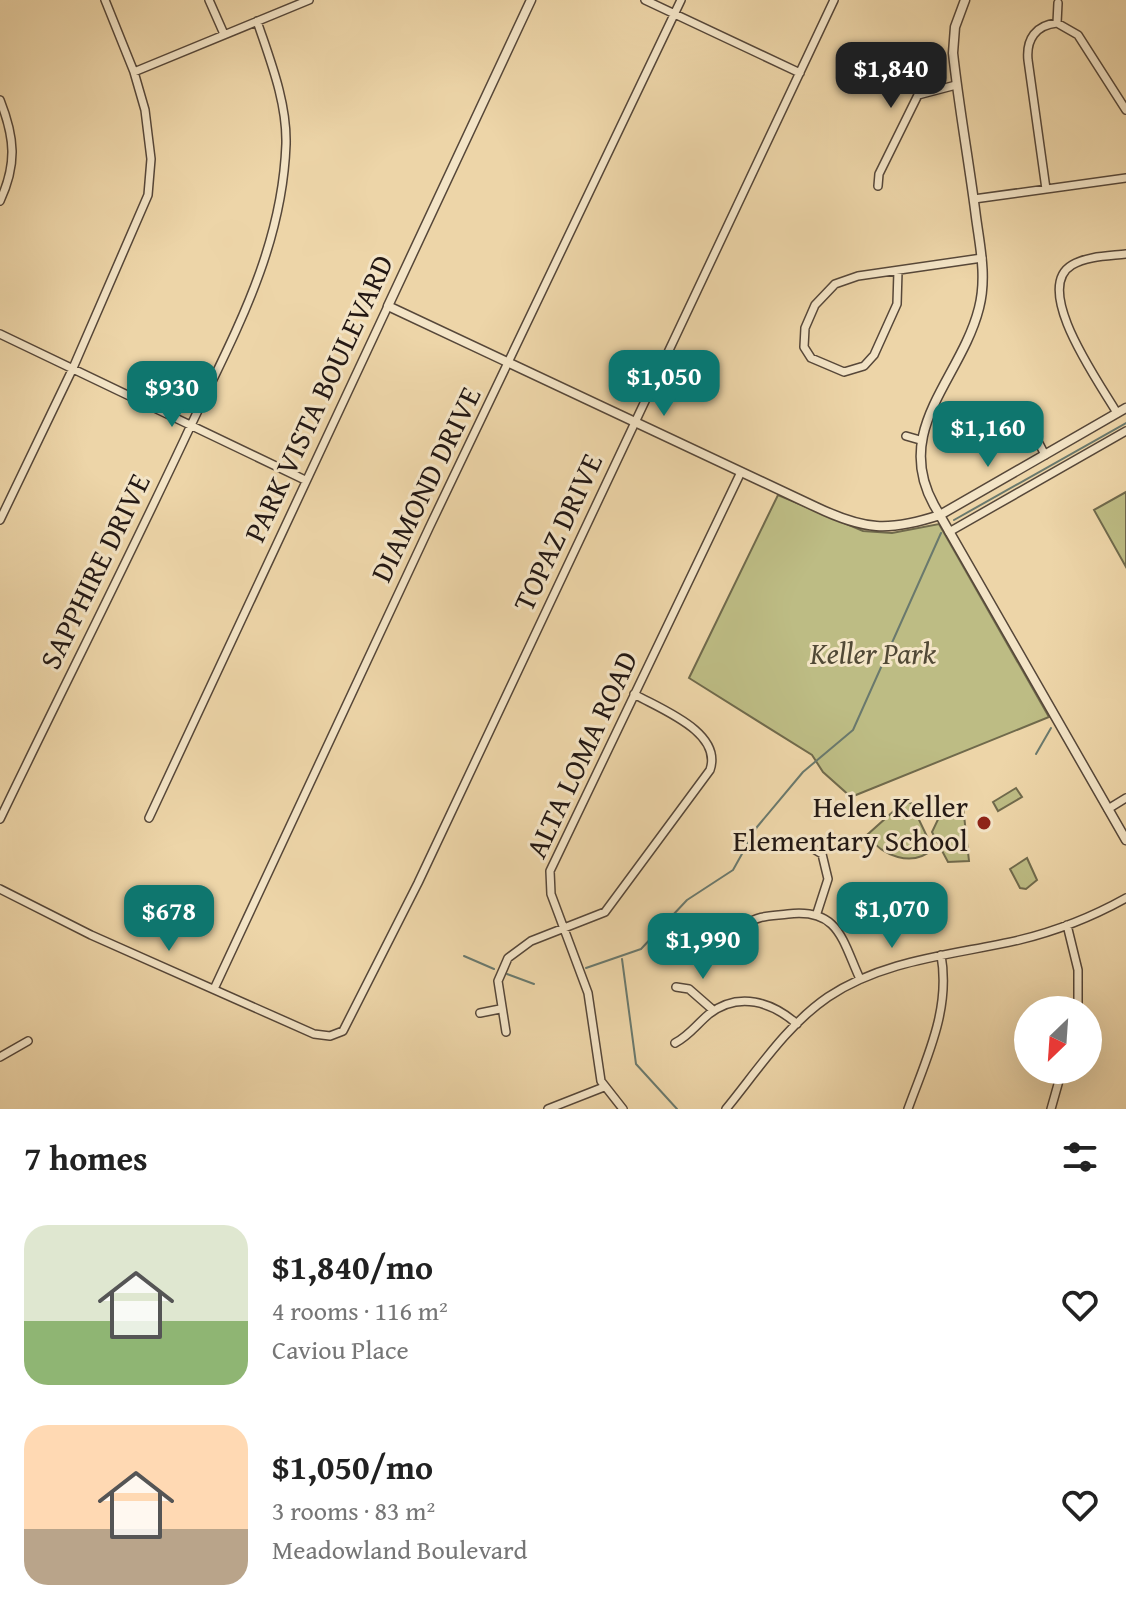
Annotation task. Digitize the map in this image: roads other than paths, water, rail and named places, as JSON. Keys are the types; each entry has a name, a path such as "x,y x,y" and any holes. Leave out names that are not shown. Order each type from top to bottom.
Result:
{"street":[{"path":"0,520 73,368 148,195 150,136 134,72 105,0"},
{"path":"209,0 224,34"},
{"path":"134,72 309,0"},
{"name":"PARK VISTA BOULEVARD","path":"149,818 531,0"},
{"path":"645,0 800,73"},
{"name":"DIAMOND DRIVE","path":"214,989 429,528 681,0"},
{"name":"TOPAZ DRIVE","path":"214,989 314,1034 336,1035 349,1022 418,883 834,0"},
{"path":"965,0 954,35 956,85 982,258 982,295 971,332 920,440 919,469 949,532 1126,840"},
{"path":"1057,23 1058,3"},
{"name":"SAPPHIRE DRIVE","path":"0,819 259,280 278,217 284,164 284,115 257,21"},
{"path":"1046,189 1028,46 1039,28 1057,23 1078,35 1126,110"},
{"path":"878,186 879,174 915,98 929,89 956,85"},
{"path":"0,100 14,150 11,176 0,201"},
{"path":"1111,105 1120,100"},
{"path":"974,199 1126,178"},
{"path":"1117,413 1068,328 1059,302 1058,286 1064,272 1074,263 1122,254"},
{"path":"898,271 897,304 864,366 851,372 837,370 811,358 804,347 805,328 815,305 828,289 841,282 898,271 982,258"},
{"path":"837,272 841,282"},
{"path":"388,306 839,518 865,526 907,526 940,515 1126,408"},
{"path":"971,332 982,336"},
{"path":"0,334 305,480"},
{"path":"792,350 804,347"},
{"path":"1023,412 1045,455"},
{"path":"929,418 939,423"},
{"path":"949,532 1126,431"},
{"path":"906,436 920,440"},
{"name":"ALTA LOMA ROAD","path":"604,1087 588,993 551,894 550,871 741,472"},
{"path":"506,1032 498,981 508,958 531,941 608,908 712,764 711,748 703,736 634,694"},
{"path":"1108,809 1126,798"},
{"path":"812,848 822,854 828,873 817,913"},
{"path":"0,889 214,989"},
{"path":"731,1107 797,1024 826,998 860,979 898,965 1067,925 1126,898"},
{"path":"745,925 755,918 817,913 836,927 860,979"},
{"path":"1067,925 1078,970 1078,996"},
{"path":"908,1109 941,1014 945,980 941,955"},
{"path":"676,987 689,989 713,1010"},
{"path":"675,1043 687,1037 713,1010 761,1001 780,1009 797,1024"},
{"path":"480,1013 500,1009"},
{"path":"0,1057 28,1041"},
{"path":"1051,1109 1058,1084"},
{"path":"548,1109 604,1087 623,1109"}],"waterway":[{"path":"954,520 1126,423"},
{"path":"586,968 641,949 687,900 733,870 757,827 803,772 853,730 941,533"},
{"path":"1036,754 1051,728"},
{"path":"464,956 494,969"},
{"path":"622,959 636,1064 677,1109"},
{"path":"507,974 534,984"}],"place":[{"name":"Helen Keller Elementary School","path":"984,823"}],"park label":[{"name":"Keller Park","path":"873,653"}]}
